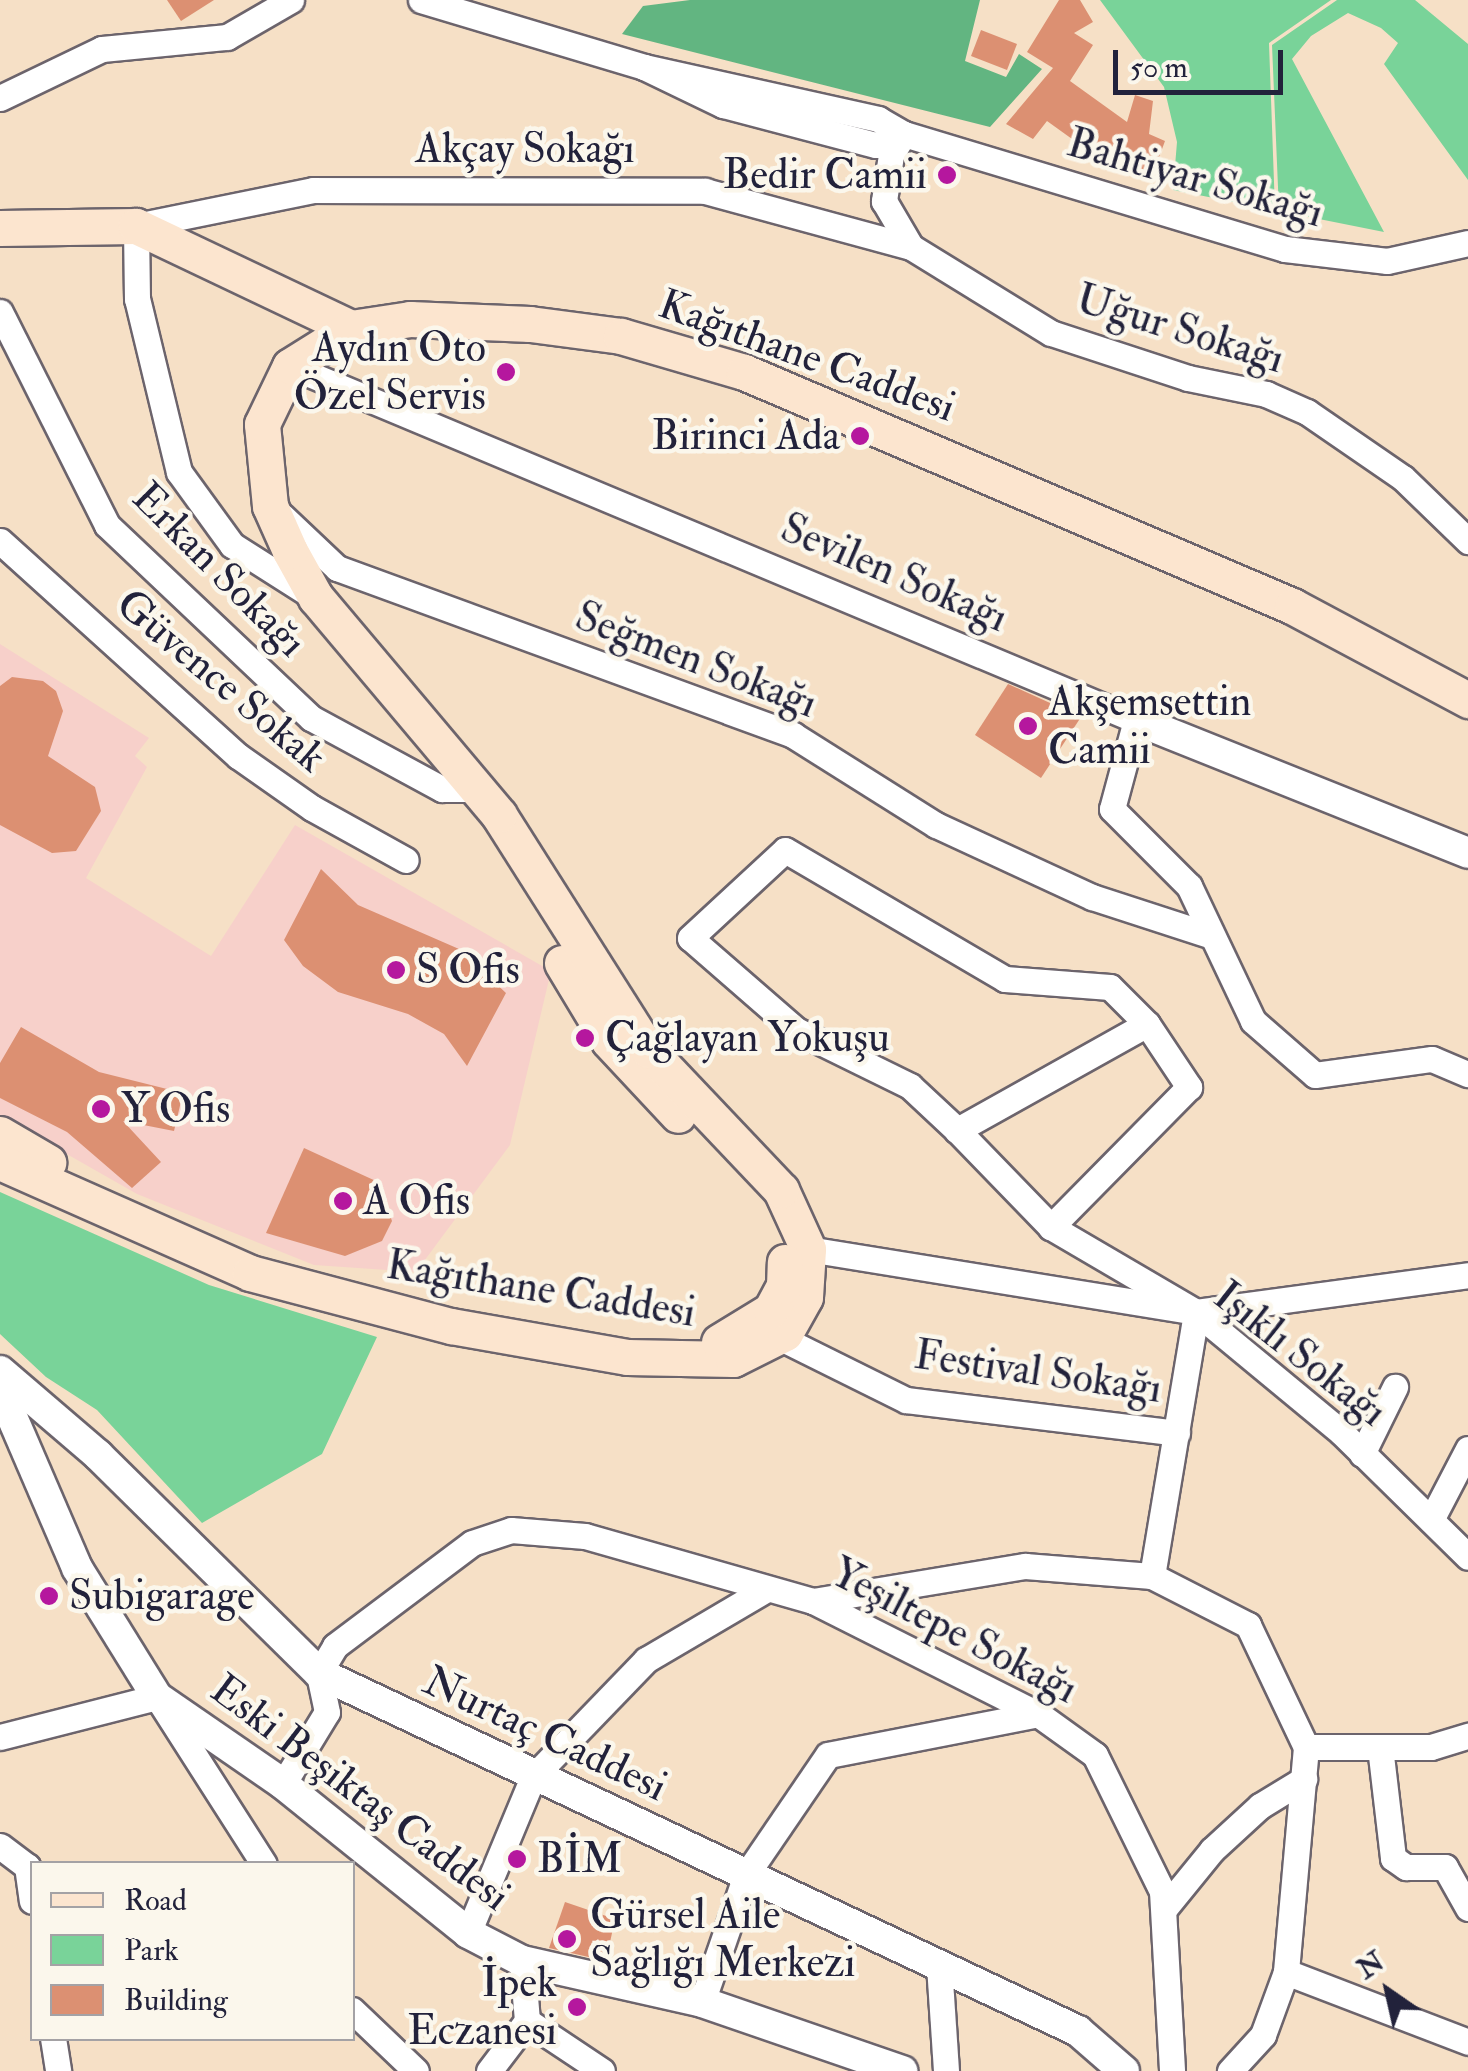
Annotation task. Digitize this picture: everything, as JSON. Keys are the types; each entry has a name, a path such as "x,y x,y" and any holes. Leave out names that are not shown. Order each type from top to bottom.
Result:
{"main road":[{"path":"0,228 136,226 351,328"},
{"name":"Kağıthane Caddesi","path":"290,366 351,328 454,319 622,336 816,400 1292,606 1468,700"},
{"path":"290,366 262,424 270,506 316,598 472,789 499,816 648,1050 781,1190 805,1297 769,1330"},
{"name":"Kağıthane Caddesi","path":"1292,606 1344,614 1468,679"},
{"name":"Kağıthane Caddesi","path":"0,1134 190,1232 362,1288 690,1344 769,1330"},
{"name":"Kağıthane Caddesi","path":"0,1162 158,1238 356,1305 626,1356 694,1362 734,1359 769,1330"}],"street":[{"path":"0,84 90,40 202,28 264,0"},
{"path":"0,98 102,49 227,38 291,0"},
{"name":"Bahtiyar Sokağı","path":"421,0 644,68 878,119 904,134 1285,249 1387,261 1468,243"},
{"name":"Uğur Sokağı","path":"904,134 891,156 884,201 911,248 1051,333 1127,361 1266,394 1306,412 1403,478 1468,541"},
{"name":"Akçay Sokağı","path":"136,226 313,190 705,191 911,248"},
{"path":"136,226 137,299 179,472 232,544 316,598"},
{"name":"Erkan Sokağı","path":"0,312 107,524 311,718 442,789 472,789"},
{"name":"Sevilen Sokağı","path":"290,366 1136,720 1468,853"},
{"name":"Seğmen Sokağı","path":"270,506 337,568 793,734 936,826 1092,897 1208,935"},
{"name":"Güvence Sokak","path":"0,541 238,756 406,860"},
{"path":"1136,720 1112,809 1188,886 1208,935 1253,1021 1315,1075 1432,1059 1468,1074"},
{"path":"1051,1227 1189,1087 1147,1024 1110,988 1005,978 784,850 690,938 796,1030 910,1086 1051,1227 1196,1312 1468,1275"},
{"path":"956,1130 1147,1024"},
{"name":"Işıklı Sokağı","path":"796,1249 1196,1312 1362,1454 1468,1557"},
{"path":"1152,1576 1196,1312"},
{"name":"Festival Sokağı","path":"769,1330 906,1400 1177,1433"},
{"name":"Nurtaç Caddesi","path":"0,1371 72,1433 319,1673 1078,2031 1124,2071"},
{"path":"1362,1454 1395,1388"},
{"name":"Eski Beşiktaş Caddesi","path":"0,1389 78,1568 158,1697 283,1784 468,1933 522,1961 702,2002 902,2071"},
{"path":"42,1486 39,1439 51,1425 72,1433"},
{"path":"1430,1520 1468,1449"},
{"name":"Yeşiltepe Sokağı","path":"319,1673 335,1646 456,1555 511,1530 585,1536 814,1601 1038,1714 1094,1755 1162,1890 1172,2071"},
{"path":"814,1601 1025,1566 1152,1576 1248,1625 1306,1747 1286,1972 1262,2035 1230,2071"},
{"path":"468,1933 533,1777 646,1660 765,1590"},
{"path":"283,1784 327,1712 319,1673"},
{"path":"0,1737 158,1697 262,1861"},
{"path":"702,2002 746,1876 828,1755 1038,1714"},
{"path":"1306,1747 1432,1747 1468,1736"},
{"path":"1380,1748 1393,1858 1406,1868 1445,1867 1468,1908"},
{"path":"1164,1908 1212,1850 1260,1806 1304,1779"},
{"path":"0,1846 27,1866 30,1887"},
{"path":"490,2071 527,2021 522,1961"},
{"path":"939,1965 946,2071"},
{"path":"1286,1972 1468,2042"},
{"path":"355,2013 416,2071"},
{"path":"527,2021 602,2071"},
{"path":"53,2041 58,2071"}],"shaded area":[{"path":"0,644 149,738 135,756 147,767 86,878 211,956 295,825 551,971 510,1145 416,1272 314,1265 137,1194 0,1116"}],"green space":[{"path":"690,0 980,0 965,61 1006,77 1019,54 1042,69 990,127 622,34 643,6"},
{"path":"1100,0 1331,0 1269,43 1275,210 1173,190 1177,142 1164,87"},
{"path":"1337,0 1415,0 1468,44 1468,180 1384,64 1398,43 1381,28 1348,13 1311,36 1292,59 1384,232 1279,211 1272,45"},
{"path":"0,1192 209,1285 377,1337 322,1454 202,1523 97,1410 46,1377 0,1334"}],"building":[{"path":"167,0 214,0 181,21"},
{"path":"1059,0 1080,0 1093,22 1074,33 1093,45 1070,81 1127,122 1135,95 1153,101 1149,134 1165,141 1150,182 1111,167 1047,121 1033,139 1006,124 1053,68 1027,52"},
{"path":"981,30 1017,44 1007,70 971,56"},
{"path":"12,677 43,681 56,691 63,711 48,756 95,787 101,811 76,851 52,853 0,825 0,686"},
{"name":"Akşemsettin Camii","path":"1008,684 1081,717 1041,778 975,735"},
{"name":"S Ofis","path":"321,869 358,905 459,949 506,993 467,1066 444,1034 408,1014 338,992 303,966 284,940"},
{"name":"Y Ofis","path":"21,1027 99,1072 183,1093 174,1131 123,1121 161,1162 132,1188 67,1132 0,1098 0,1063"},
{"name":"A Ofis","path":"304,1148 378,1182 392,1221 382,1241 345,1256 266,1233"},
{"path":"565,1902 615,1919 606,1961 549,1948"}],"place":[{"name":"Bedir Camii","path":"947,175"},
{"name":"Aydın Oto Özel Servis","path":"506,372"},
{"name":"Birinci Ada","path":"860,436"},
{"name":"Akşemsettin Camii","path":"1028,726"},
{"name":"S Ofis","path":"396,970"},
{"name":"Çağlayan Yokuşu","path":"585,1038"},
{"name":"Y Ofis","path":"101,1109"},
{"name":"A Ofis","path":"343,1201"},
{"name":"Subigarage","path":"49,1596"},
{"name":"BİM","path":"517,1859"},
{"name":"Gürsel Aile Sağlığı Merkezi","path":"567,1939"},
{"name":"İpek Eczanesi","path":"577,2007"}]}
